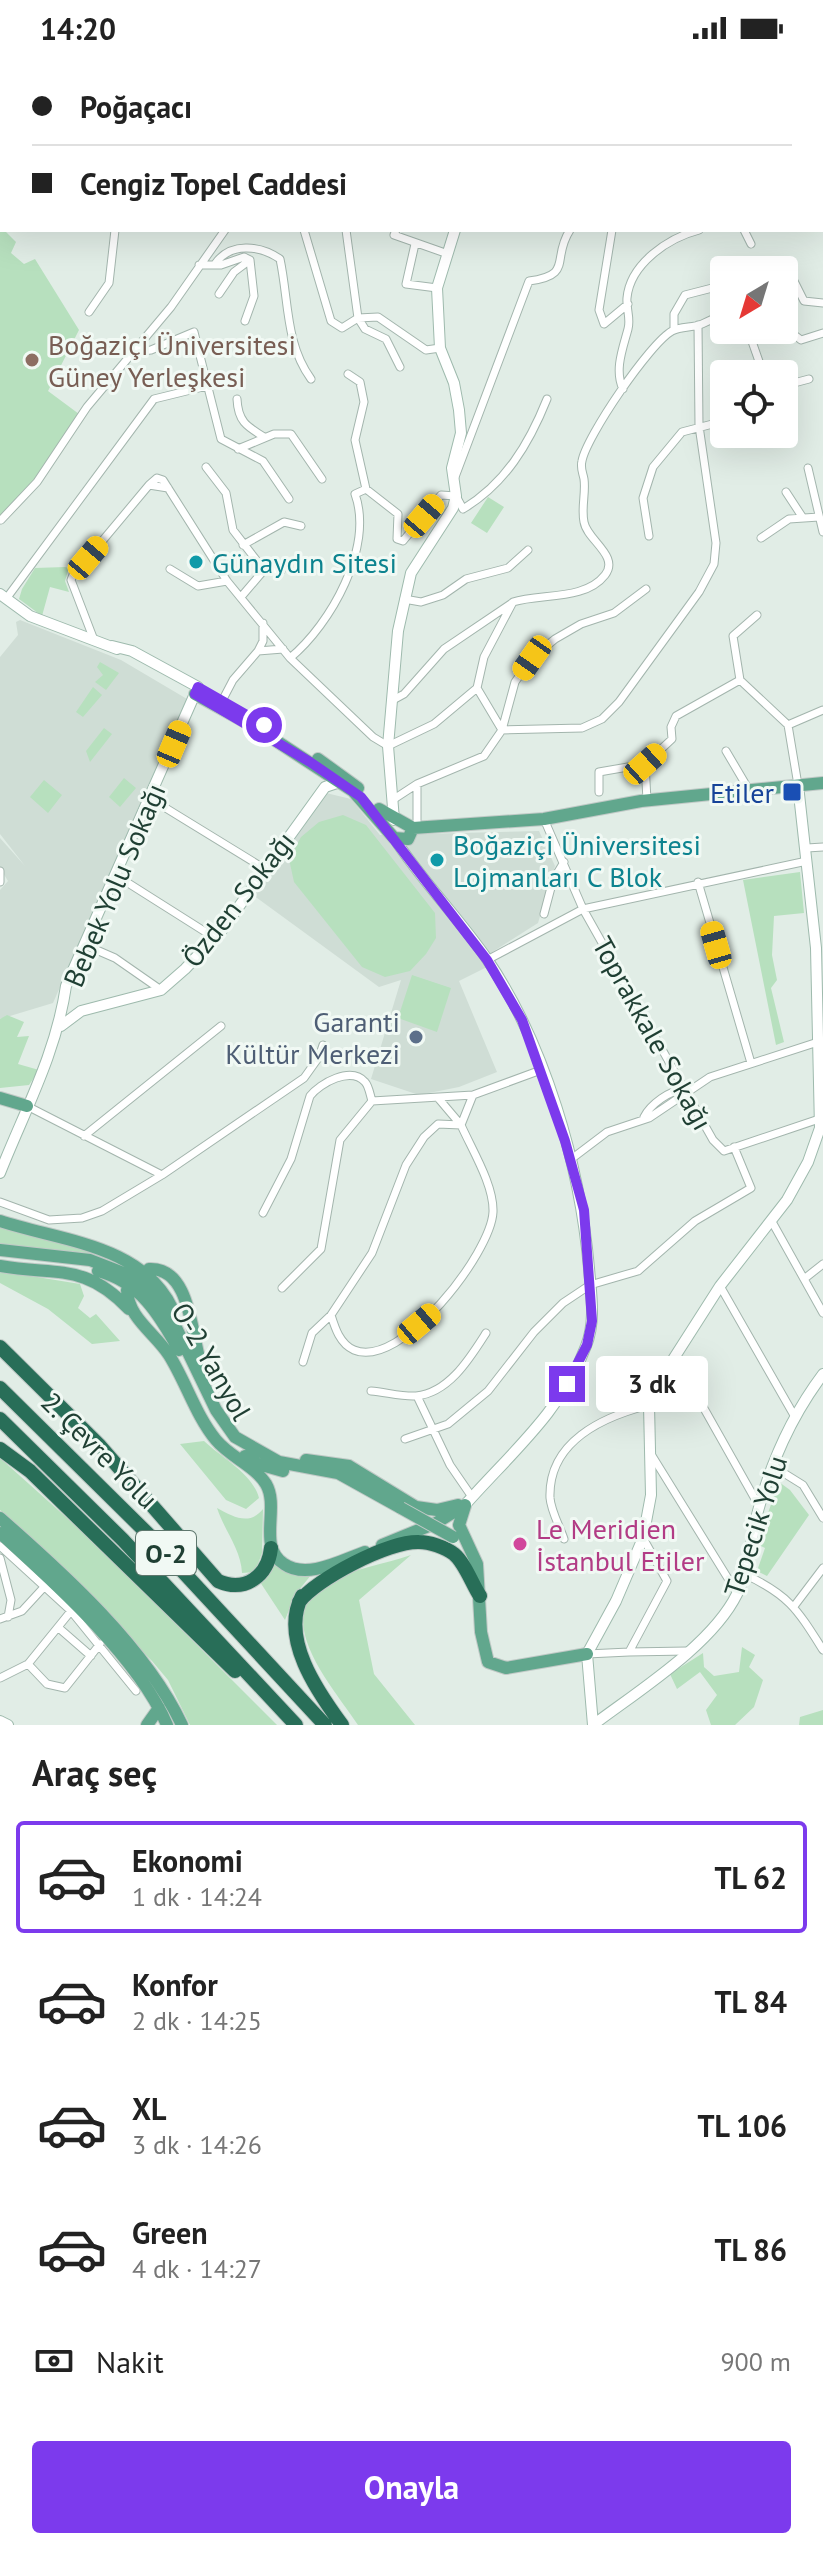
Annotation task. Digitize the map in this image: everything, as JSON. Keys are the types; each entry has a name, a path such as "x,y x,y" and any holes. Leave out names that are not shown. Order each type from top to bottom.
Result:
{"highway":[{"path":"0,1347 100,1446 218,1581 236,1586 257,1578 268,1565 271,1548"},
{"name":"2. Çevre Yolu","path":"0,1388 139,1525 325,1725"},
{"name":"2. Çevre Yolu","path":"0,1419 123,1540 295,1725"},
{"path":"0,1452 20,1461 269,1705 295,1725"},
{"path":"299,1602 316,1584 339,1572 408,1543 421,1542 453,1553 480,1596"},
{"path":"342,1725 323,1697 297,1641 294,1617 299,1602 313,1582 366,1552"}],"main road":[{"path":"0,1266 85,1279 117,1297 136,1316 169,1354 214,1437 264,1481 270,1500 271,1548 280,1562 302,1570 366,1552 436,1523 469,1501 533,1434 575,1370 587,1345 592,1321 584,1210 541,1070 522,1020 487,960 419,870 402,831 394,799 388,746 398,631 404,599 411,573 453,508 456,496 452,468 461,433 459,410 454,383 440,348 437,288 455,232"},
{"path":"2,593 30,616 112,646 196,691 310,762 361,797 402,831 544,819 647,800 823,783"},
{"path":"196,691 222,701 337,771 402,831"},
{"name":"Bebek Yolu Sokağı","path":"0,1173 27,1106 44,1075 61,1026 66,986 196,691"},
{"name":"Özden Sokağı","path":"61,1026 81,1011 161,990 215,938 325,787 337,783"},
{"path":"593,1725 587,1654 616,1601 643,1538 651,1495 649,1405 720,1286 771,1220 808,1162 822,1118 816,948 798,785"},
{"path":"64,1005 81,1011"},
{"path":"0,1098 27,1106"},
{"path":"0,1221 92,1247 138,1267 164,1291 180,1334 216,1410 235,1437 259,1454 279,1462 338,1473 399,1510"},
{"path":"0,1250 90,1260 122,1270 159,1300 180,1334"},
{"name":"O-2 Yanyol","path":"0,1258 87,1268 127,1283 145,1297 160,1317 220,1430 246,1456 275,1470 316,1474 340,1481 450,1539 480,1596"},
{"path":"149,1269 164,1270 179,1285 216,1410"},
{"path":"127,1290 136,1316"},
{"name":"Tepecik Yolu","path":"593,1725 687,1651 726,1611 744,1574 759,1506 774,1467 795,1417 823,1374"},
{"path":"259,1454 349,1466 416,1507 437,1510 469,1501"},
{"path":"469,1501 459,1525 477,1564 484,1654 494,1666 506,1668 587,1654"},
{"path":"0,1518 75,1589 129,1648 167,1693 182,1725"},
{"path":"0,1533 120,1655 159,1708 167,1725"},
{"path":"147,1725 159,1708"},
{"path":"0,1721 8,1725"}],"street":[{"path":"89,312 109,283 115,232"},
{"path":"0,520 37,482 87,407 134,352 224,232"},
{"path":"305,232 331,321 342,328 358,318 378,317 426,350 440,348"},
{"path":"346,232 358,318 365,329 386,339 400,367"},
{"path":"395,232 415,244 450,249"},
{"path":"455,479 529,281 546,280 554,275 569,232"},
{"path":"612,232 599,310 604,324 628,304"},
{"path":"623,389 618,370 637,269 657,251 695,232"},
{"path":"745,232 751,244"},
{"path":"415,244 406,284 437,288"},
{"path":"215,264 220,257 246,247 267,250 280,259 290,334 297,360 311,379"},
{"path":"199,265 244,257 250,260"},
{"path":"219,294 234,272 250,260"},
{"path":"245,321 254,296 250,260"},
{"path":"674,329 674,314 685,295 710,289"},
{"path":"798,289 804,301 823,303"},
{"path":"393,700 404,694 444,649 513,602 531,596 548,598 578,591 605,577 609,558 584,524 581,464 586,448 623,389 659,341 674,329 710,319"},
{"path":"502,730 582,728 602,719 619,702 699,592 714,564 716,543 699,426 698,325"},
{"path":"134,352 151,350 194,332 221,439 263,461 289,499"},
{"path":"798,338 801,340 823,333"},
{"path":"348,374 360,382 364,402 355,440 366,489 398,514 397,539 403,541 441,495 456,496 463,509 506,472 534,432 547,399"},
{"path":"798,382 809,379"},
{"path":"2,593 154,399 207,386"},
{"path":"237,399 237,415 245,426 264,437"},
{"path":"649,536 643,498 653,467 682,432 710,424"},
{"path":"238,449 264,437 291,434 322,479"},
{"path":"206,467 226,493 233,530 243,545 264,570 281,571"},
{"path":"808,468 823,532"},
{"path":"94,640 71,580 76,567 88,558 157,478 168,488 227,581 290,658 341,708 388,746 434,724 477,688 484,657 513,602"},
{"path":"290,658 304,647 326,615 347,575 362,519 355,494 366,489"},
{"path":"786,492 803,518"},
{"path":"761,538 789,519 819,517"},
{"path":"243,545 284,522 301,526"},
{"path":"404,599 421,602 443,595 466,579 508,568 528,550"},
{"path":"170,569 198,586 212,587 227,581"},
{"path":"241,597 264,570"},
{"path":"394,799 417,784 484,756 502,730 515,682 532,658 555,639 581,624 614,613 646,589"},
{"path":"757,615 733,636 740,680 788,725 798,785"},
{"path":"222,701 233,680 263,641 262,621"},
{"path":"258,651 283,649"},
{"path":"599,792 599,772 645,764 672,739 671,727 676,716 740,680"},
{"path":"477,688 502,730"},
{"path":"788,725 823,710"},
{"path":"726,751 749,790"},
{"path":"645,764 647,800"},
{"path":"402,831 417,784"},
{"path":"151,799 265,869"},
{"name":"Toprakkale Sokağı","path":"544,819 583,909 713,1140 724,1151 822,1118"},
{"path":"807,848 823,847"},
{"path":"487,960 583,909 698,882 808,861"},
{"path":"544,914 549,891 564,862"},
{"path":"0,871 0,882"},
{"path":"117,876 215,938"},
{"path":"698,882 751,1063"},
{"path":"85,945 115,958 161,990"},
{"path":"84,1136 221,1026"},
{"path":"570,1160 607,1132 644,1117 649,1118 685,1090 710,1077 821,1041"},
{"path":"0,1202 49,1220 82,1218 127,1198 304,1078 319,1057 323,1045"},
{"path":"282,1288 321,1249 340,1140 372,1101 473,1095 541,1070"},
{"path":"263,1213 291,1159 310,1096 317,1087 345,1076 357,1076 366,1083 372,1101"},
{"path":"461,1125 473,1095"},
{"path":"331,1315 347,1345 358,1352 377,1350 400,1340 438,1308 472,1263 490,1230 493,1209 461,1125 439,1099"},
{"path":"27,1106 162,1175"},
{"path":"303,1362 312,1333 331,1315 372,1253 393,1194 424,1137 438,1124 461,1125"},
{"path":"405,1439 448,1424 488,1391 534,1332 563,1303 590,1285 638,1271 695,1221 751,1188 734,1147"},
{"path":"771,1220 823,1313"},
{"path":"804,1279 823,1264"},
{"path":"720,1286 795,1417"},
{"path":"371,1391 417,1396 453,1378 486,1333"},
{"path":"675,1357 759,1506"},
{"path":"417,1396 469,1501"},
{"path":"564,1539 550,1501 552,1469 564,1451 608,1416 649,1405"},
{"path":"648,1448 737,1593"},
{"path":"774,1467 803,1485 823,1518"},
{"path":"812,1500 823,1497"},
{"path":"629,1652 667,1581 643,1538"},
{"path":"0,1546 71,1611 136,1691"},
{"path":"1,1563 11,1600 4,1618"},
{"path":"795,1605 823,1568"},
{"path":"744,1574 778,1591 795,1605 823,1650"},
{"path":"4,1618 22,1611 45,1586"},
{"path":"0,1678 28,1664 60,1629 71,1611"},
{"path":"60,1629 91,1656"},
{"path":"28,1664 47,1684 65,1688 100,1644"},
{"path":"587,1654 687,1651"}],"shaded area":[{"path":"20,620 121,660 187,699 53,1003 0,1019 0,890 8,881 0,868 0,838 25,866 0,834 0,657 18,635 16,622"},
{"path":"326,793 351,799 380,835 539,831 555,866 538,923 483,958 487,967 459,981 497,1072 459,1087 419,1095 371,1079 401,980 379,987 253,895"}],"green space":[{"name":"Boğaziçi Üniversitesi Güney Yerleşkesi","path":"0,232 6,232 16,242 11,253 24,264 35,259 79,330 48,391 79,414 23,494 0,515"},
{"path":"488,497 504,507 487,533 471,523"},
{"path":"35,568 69,568 65,581 69,592 50,587 42,616 19,599"},
{"path":"100,662 119,673 106,690 95,682 103,675 97,667"},
{"path":"93,687 102,695 83,717 76,712"},
{"path":"104,728 112,734 90,762 86,751"},
{"path":"124,778 136,788 120,807 109,797"},
{"path":"44,780 62,795 48,813 30,797"},
{"path":"343,815 366,825 435,913 436,938 410,971 385,977 362,967 294,882 289,859 301,837 319,822"},
{"path":"800,872 804,913 774,916 772,955 777,980 771,988 784,1042 776,1045 743,880"},
{"path":"412,975 451,988 437,1032 398,1018"},
{"path":"7,1015 24,1022 17,1037 29,1036 18,1064 39,1070 29,1085 0,1088 0,1019"},
{"path":"0,1224 88,1249 135,1273 0,1246"},
{"path":"0,1271 80,1284 84,1296 78,1308 90,1318 96,1314 120,1341 92,1344 48,1309 0,1283"},
{"path":"204,1441 244,1474 256,1489 259,1498 246,1509 226,1500 180,1444"},
{"path":"0,1458 96,1544 277,1725 190,1725 168,1680 152,1661 0,1510"},
{"path":"779,1482 790,1490 809,1515 767,1576 757,1571 765,1548 757,1544"},
{"path":"217,1508 247,1519 263,1509 262,1553 255,1572 242,1573 239,1556"},
{"path":"411,1555 359,1600 374,1674 415,1725 358,1725 311,1652 304,1632 304,1613 311,1596 337,1577"},
{"path":"273,1562 291,1574 311,1575 295,1595 285,1620 260,1582"},
{"path":"742,1647 755,1655 749,1667 763,1680 754,1707 735,1725 711,1725 706,1710 717,1695 700,1672 677,1689 670,1674 703,1653 704,1667 714,1676 739,1672"},
{"path":"823,1710 823,1725 799,1725 800,1717"}],"place":[{"name":"Boğaziçi Üniversitesi Güney Yerleşkesi","path":"32,360"},
{"name":"Günaydın Sitesi","path":"196,562"},
{"name":"Etiler","path":"792,792"},
{"name":"Boğaziçi Üniversitesi Lojmanları C Blok","path":"437,860"},
{"name":"Garanti Kültür Merkezi","path":"416,1037"},
{"name":"Le Meridien İstanbul Etiler","path":"520,1544"}],"route":[{"path":"264,725 198,687 195,694 255,727 361,797 487,960 522,1020 565,1141 584,1210 592,1321 587,1345 567,1384"}]}
